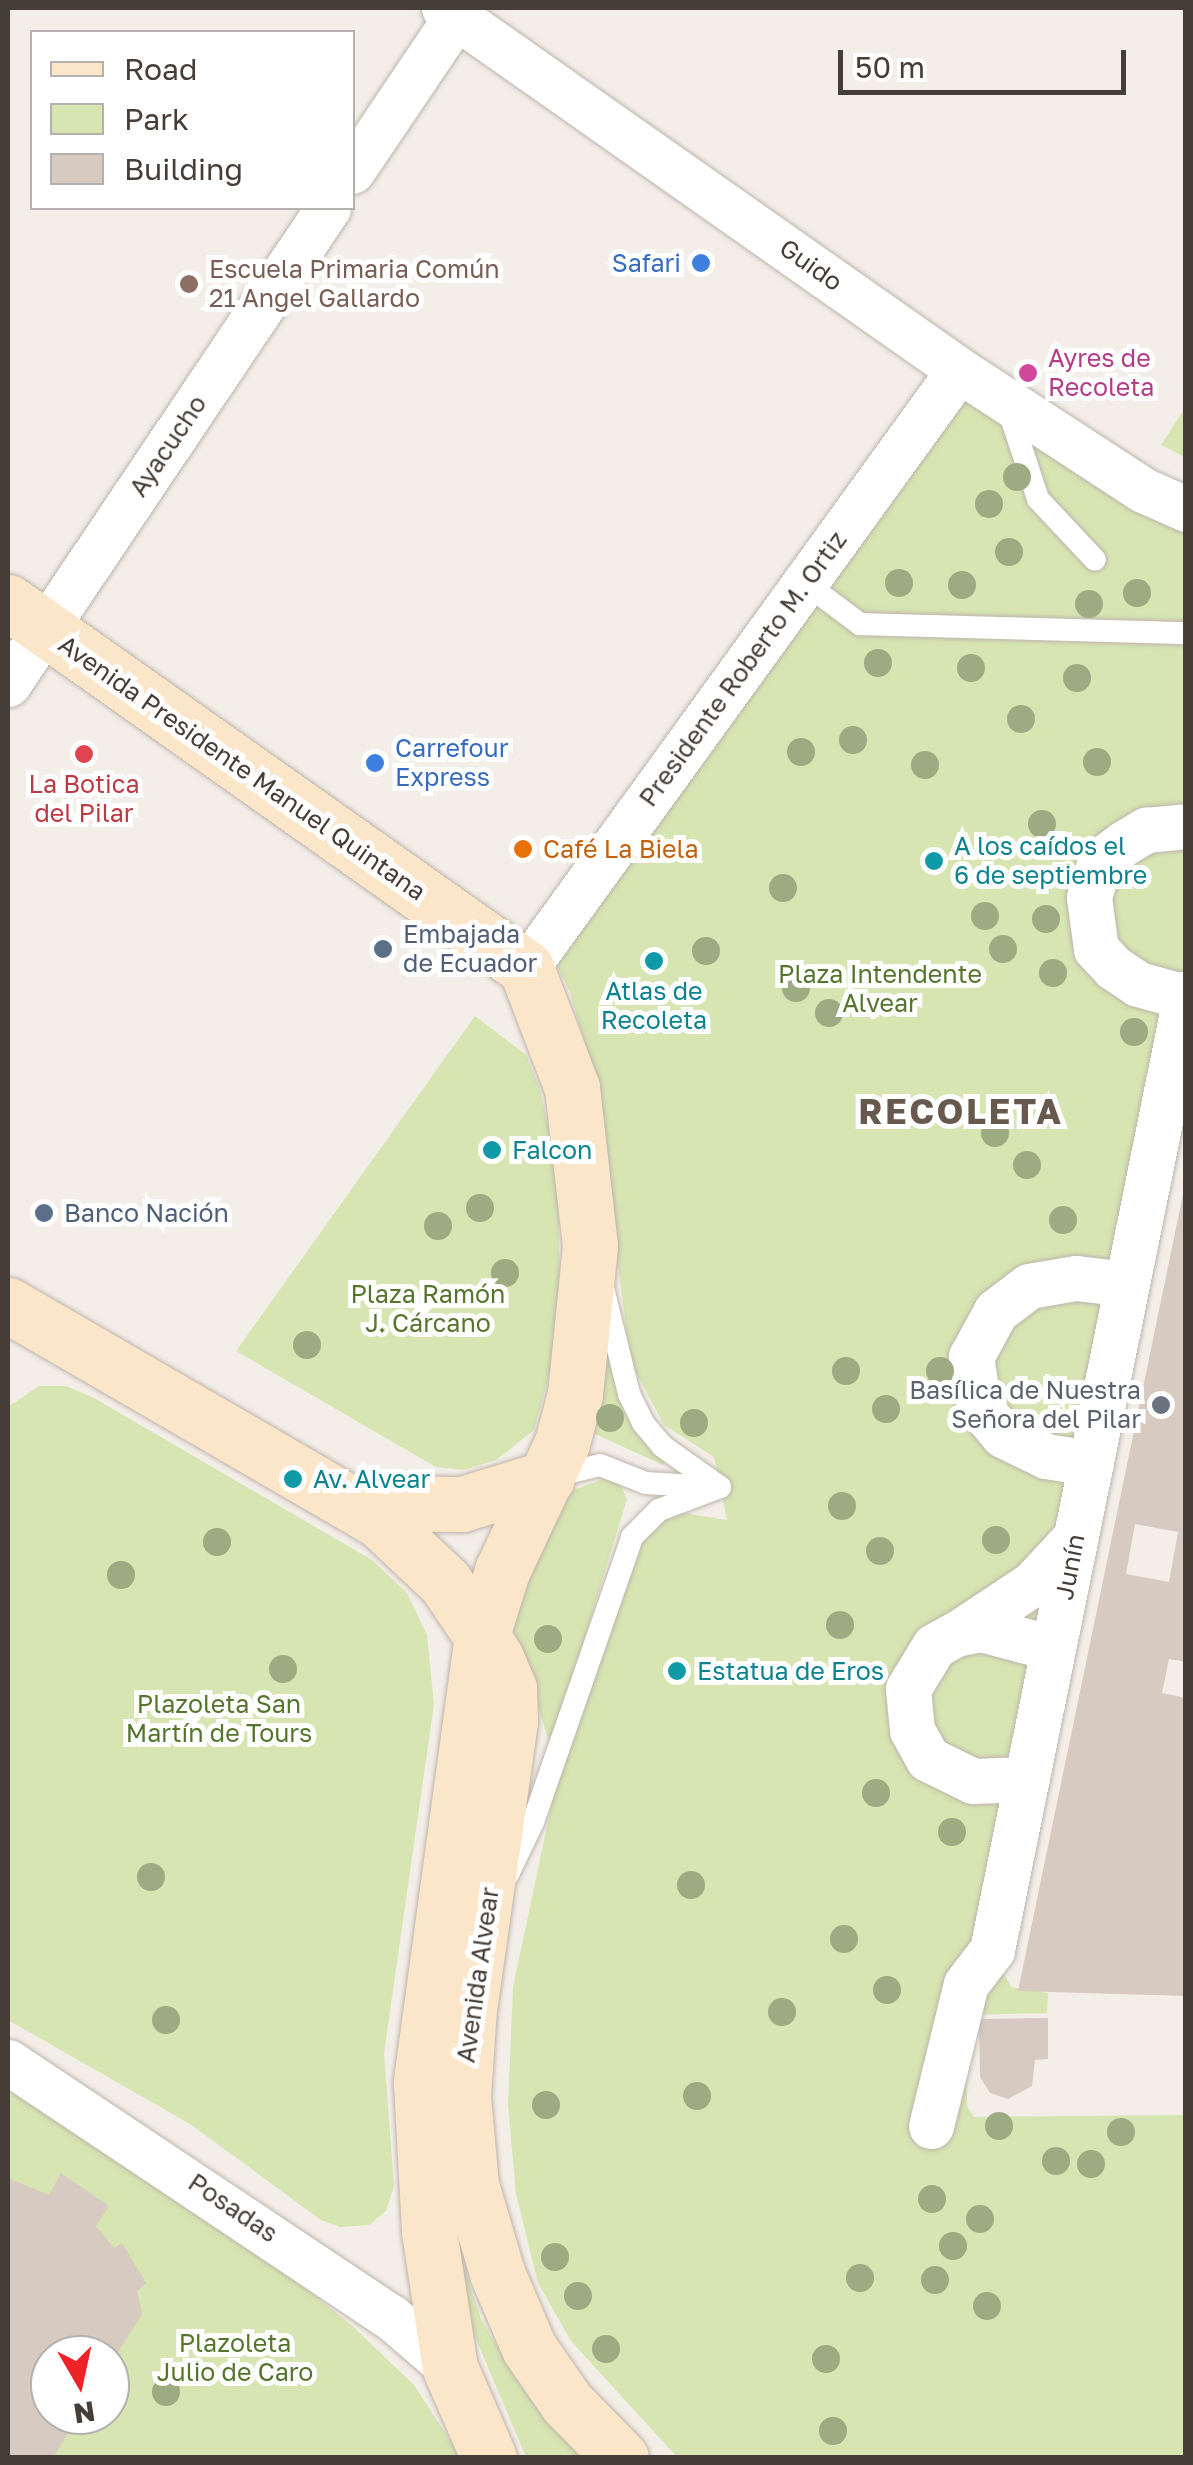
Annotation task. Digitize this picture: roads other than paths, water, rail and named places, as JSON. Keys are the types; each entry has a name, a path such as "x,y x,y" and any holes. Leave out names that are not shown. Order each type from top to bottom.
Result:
{"main road":[{"name":"Avenida Presidente Manuel Quintana","path":"26,615 526,968"},
{"path":"482,1635 502,1570 547,1478 575,1394 590,1246 572,1088 526,968"},
{"name":"Avenida Alvear","path":"13,1319 354,1504 418,1552 482,1635 509,1689 510,1721 486,1918 469,2008 463,2097 471,2185 497,2274 530,2348 567,2402 621,2458"},
{"path":"354,1504 462,1504 547,1478"},
{"name":"Avenida Alvear","path":"482,1635 422,2083 429,2232 450,2368 489,2458"}],"street":[{"path":"355,166 454,11"},
{"name":"Guido","path":"454,11 959,370 1142,490 1186,510"},
{"name":"Ayacucho","path":"8,684 26,615 327,210"},
{"name":"Presidente Roberto M. Ortiz","path":"526,968 959,370"},
{"name":"Junín","path":"931,2126 966,1984 992,1950 1185,995 1138,984 1113,967 1096,949 1089,897 1100,862 1124,843 1146,830 1186,826"},
{"path":"1090,1462 1046,1456 1003,1435 979,1406 971,1357 996,1311 1029,1286 1076,1278 1127,1284"},
{"path":"1027,1779 974,1781 949,1774 928,1759 912,1730 908,1689 917,1666 956,1634 1032,1584 1076,1536"},
{"path":"956,1634 981,1628 1054,1648"},
{"name":"Posadas","path":"8,2062 269,2232 391,2317 450,2368"}],"lane":[{"path":"1006,401 1038,499 1094,560"},
{"path":"805,582 860,624 1186,633"},
{"path":"590,1246 629,1394 643,1424 662,1446 720,1487"},
{"path":"547,1478 600,1465 646,1483 720,1487"},
{"path":"486,1918 533,1822 632,1537 659,1510 720,1487"}],"place":[{"name":"Safari","path":"701,263"},
{"name":"Escuela Primaria Común 21 Angel Gallardo","path":"189,284"},
{"name":"Ayres de Recoleta","path":"1028,373"},
{"name":"La Botica del Pilar","path":"84,754"},
{"name":"Carrefour Express","path":"375,763"},
{"name":"Café La Biela","path":"523,849"},
{"name":"A los caídos el 6 de septiembre","path":"934,861"},
{"name":"Embajada de Ecuador","path":"383,949"},
{"name":"Atlas de Recoleta","path":"654,961"},
{"name":"Falcon","path":"492,1150"},
{"name":"Banco Nación","path":"44,1213"},
{"name":"Basílica de Nuestra Señora del Pilar","path":"1161,1405"},
{"name":"Av. Alvear","path":"293,1479"},
{"name":"Estatua de Eros","path":"677,1671"}],"district":[{"name":"RECOLETA","path":"961,1111"}],"park label":[{"name":"Plaza Intendente Alvear","path":"880,990"},
{"name":"Plaza Ramón J. Cárcano","path":"428,1310"},
{"name":"Plazoleta San Martín de Tours","path":"219,1720"},
{"name":"Plazoleta Julio de Caro","path":"235,2358"}]}
